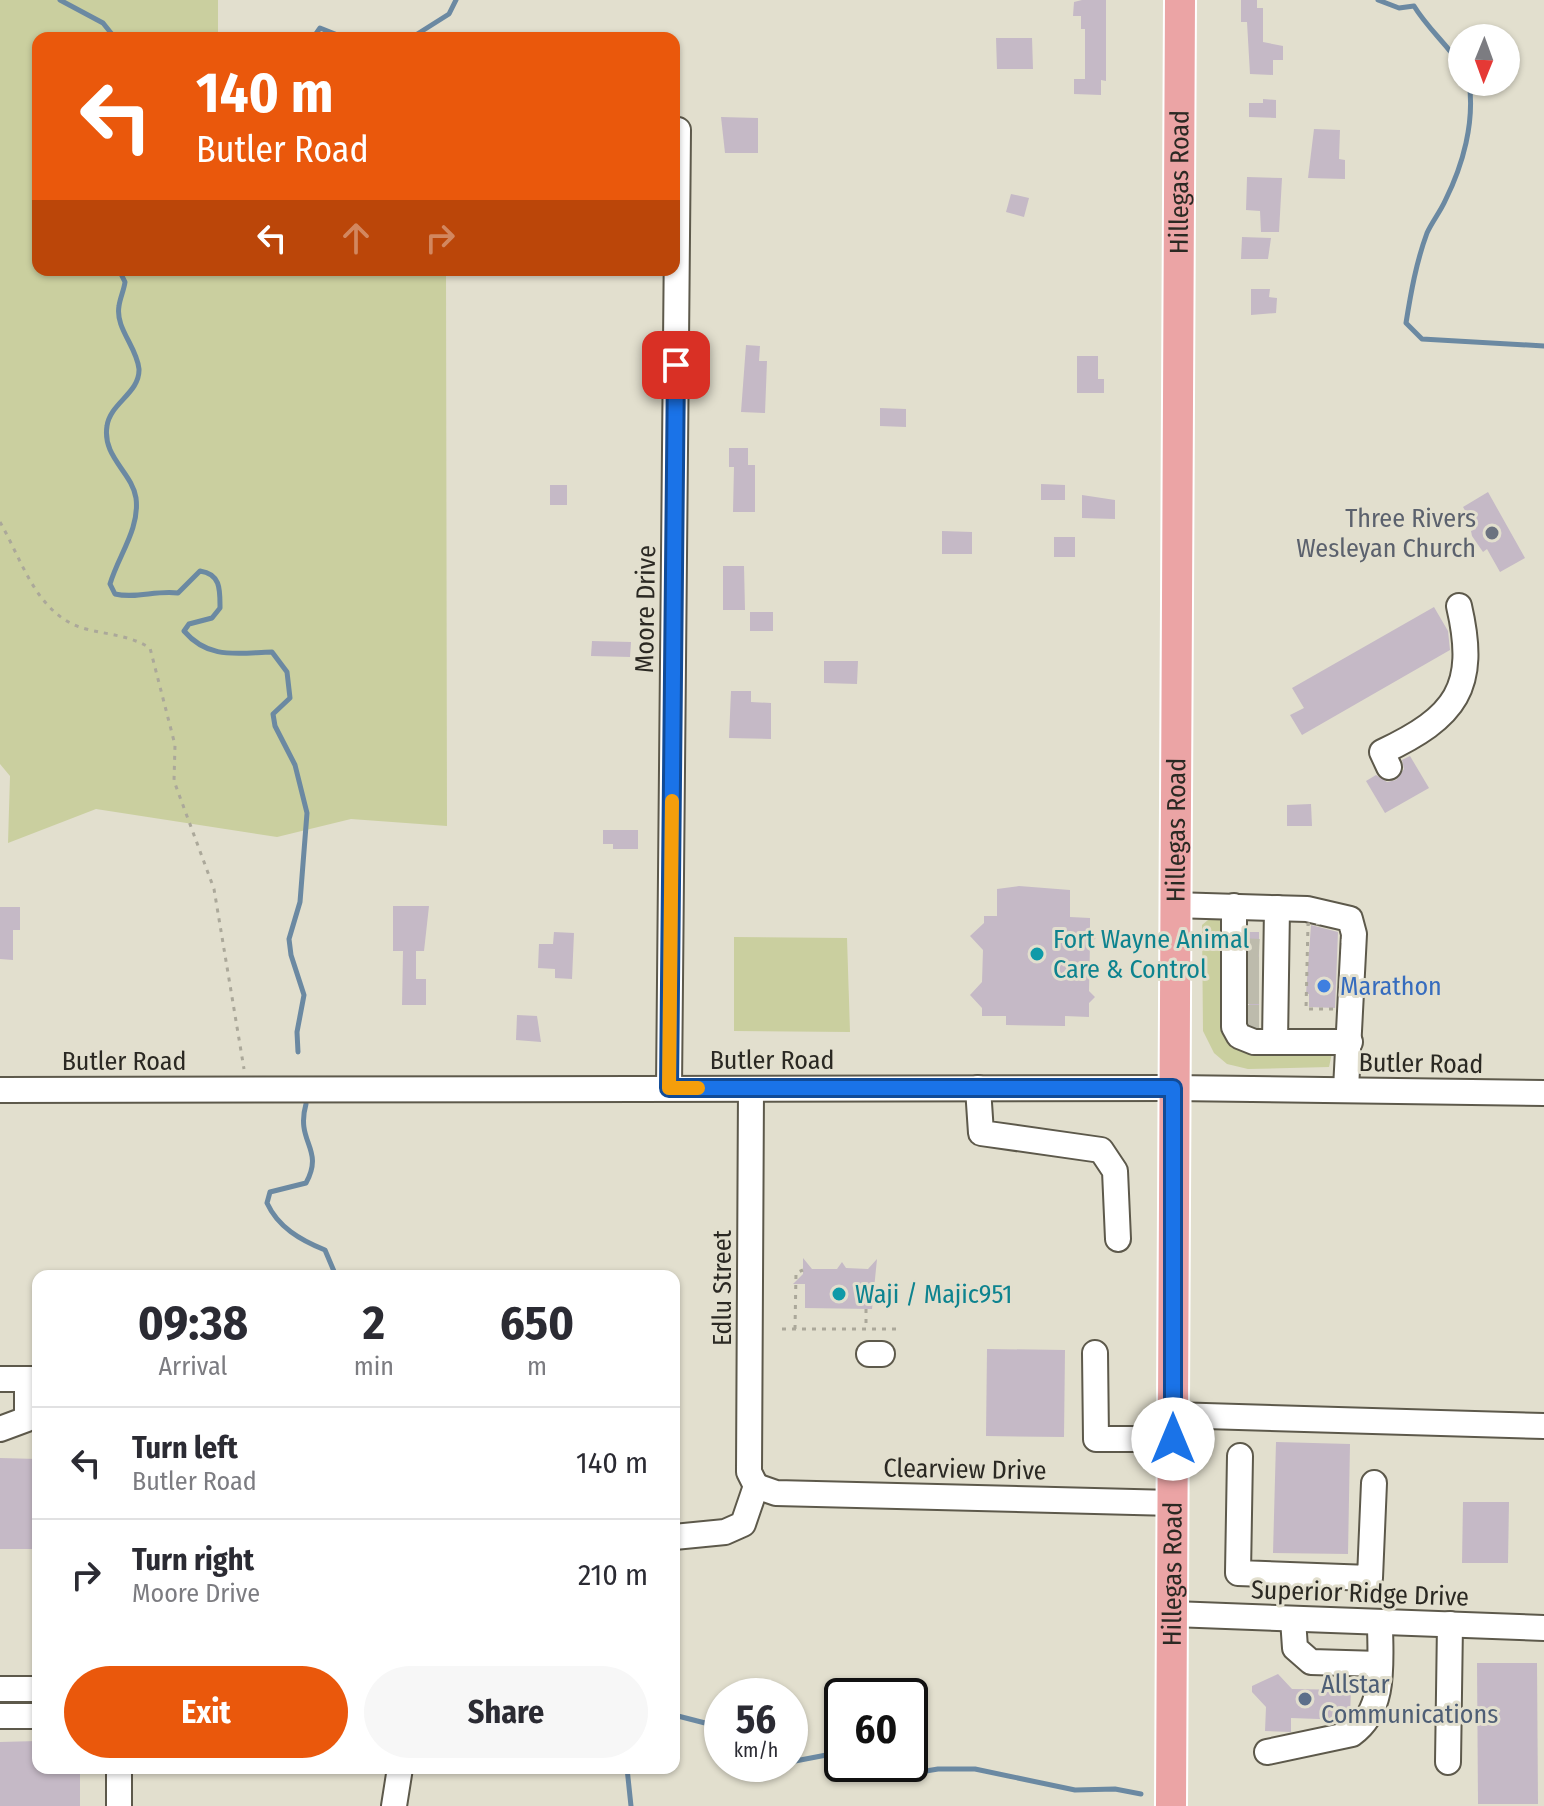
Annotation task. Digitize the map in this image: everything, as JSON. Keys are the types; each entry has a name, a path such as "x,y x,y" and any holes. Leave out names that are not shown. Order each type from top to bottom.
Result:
{"main road":[{"name":"Hillegas Road","path":"1171,1806 1173,905 1180,0"}],"street":[{"name":"Moore Drive","path":"669,1088 677,276"},
{"path":"1389,767 1382,752 1432,725 1447,712 1459,692 1465,677 1467,646 1459,606"},
{"path":"1173,905 1277,908 1341,915 1354,925 1346,1089"},
{"path":"1234,906 1253,982 1275,1042"},
{"path":"1277,908 1239,1036 1254,1042 1350,1042"},
{"path":"978,1088 981,1133 1101,1150 1115,1171 1118,1239"},
{"name":"Butler Road","path":"0,1090 1173,1088 1544,1093"},
{"name":"Edlu Street","path":"751,1089 749,1472 756,1486"},
{"path":"1095,1353 1096,1439 1172,1427 1544,1426"},
{"path":"0,1379 32,1379 27,1419 0,1429"},
{"path":"1240,1456 1238,1573 1370,1578"},
{"path":"1374,1483 1370,1578 1383,1726"},
{"path":"680,1536 725,1532 743,1524 756,1486"},
{"name":"Clearview Drive","path":"756,1486 776,1493 1173,1503"},
{"path":"1276,1574 1284,1618 1295,1648 1311,1662 1379,1673"},
{"name":"Superior Ridge Drive","path":"1173,1614 1544,1628"},
{"path":"1448,1762 1450,1624"},
{"path":"1267,1752 1352,1734 1373,1709 1379,1673"},
{"path":"0,1689 32,1689"},
{"path":"0,1716 32,1716"},
{"path":"119,1774 119,1806"},
{"path":"394,1806 399,1774"}],"path":[{"path":"0,522 41,598 58,619 85,629 133,637 150,648 175,745 174,781 214,889 247,1089"},
{"path":"1334,923 1343,931 1343,1009 1306,1009 1308,924 1334,923"},
{"path":"795,1329 796,1273 803,1270"},
{"path":"796,1304 805,1304"},
{"path":"866,1309 866,1329"},
{"path":"782,1329 896,1329"}],"green space":[{"path":"0,0 218,0 218,32 32,32 32,276 446,276 447,826 351,819 277,837 96,809 8,843 10,776 0,764"},
{"path":"1214,915 1224,916 1226,1027 1332,1053 1329,1067 1248,1069 1227,1064 1214,1053 1203,1031 1202,925"},
{"path":"734,937 847,938 850,1032 734,1031"}],"building":[{"path":"1106,0 1106,81 1101,80 1101,95 1074,94 1074,79 1085,79 1085,29 1081,29 1081,16 1073,16 1074,2"},
{"path":"1241,0 1257,0 1257,8 1263,8 1263,42 1283,46 1283,60 1273,60 1273,75 1250,74 1247,22 1241,22"},
{"path":"996,38 1032,38 1033,69 997,69"},
{"path":"1263,99 1276,100 1276,118 1249,117 1249,103 1263,103"},
{"path":"721,117 758,118 758,153 725,153"},
{"path":"1314,129 1340,130 1339,159 1345,160 1345,179 1308,178"},
{"path":"1247,177 1282,178 1279,232 1261,232 1260,211 1246,210"},
{"path":"1011,194 1029,198 1024,217 1006,212"},
{"path":"1242,237 1271,238 1268,259 1241,259"},
{"path":"1251,289 1270,289 1269,297 1277,298 1276,313 1251,315"},
{"path":"746,345 760,346 759,361 767,361 765,413 741,412"},
{"path":"1077,356 1098,356 1098,379 1104,379 1104,393 1077,393"},
{"path":"880,408 906,409 906,427 880,426"},
{"path":"729,448 748,448 748,465 755,465 755,512 733,512 734,467 729,467"},
{"path":"1041,484 1065,485 1065,500 1041,500"},
{"path":"550,485 567,485 567,505 550,505"},
{"name":"Three Rivers Wesleyan Church","path":"1488,492 1525,558 1500,572 1487,549 1483,552 1472,536 1471,531 1476,529 1463,507"},
{"path":"1082,495 1115,500 1115,519 1082,518"},
{"path":"942,531 972,532 972,554 942,554"},
{"path":"1054,537 1075,537 1075,557 1054,557"},
{"path":"723,566 744,566 745,610 723,610"},
{"path":"1434,607 1448,631 1450,650 1302,735 1290,715 1304,708 1292,688"},
{"path":"750,612 773,612 773,631 750,631"},
{"path":"592,641 631,642 630,657 591,656"},
{"path":"824,661 858,661 857,684 824,683"},
{"path":"731,691 751,691 751,702 771,703 771,739 729,738"},
{"path":"1410,756 1429,788 1385,813 1366,781 1376,775 1387,782 1396,780 1404,769 1402,760"},
{"path":"1311,804 1312,826 1287,826 1287,805"},
{"path":"603,830 638,830 638,849 613,849 613,844 603,844"},
{"name":"Fort Wayne Animal Care & Control","path":"1019,886 1070,890 1070,917 1090,918 1090,931 1096,938 1090,943 1089,991 1095,997 1089,1003 1089,1017 1065,1016 1065,1026 1006,1025 1006,1016 982,1016 982,1008 970,995 982,982 983,950 970,936 984,923 984,916 997,916 997,889"},
{"path":"393,906 429,906 424,951 416,951 416,979 426,979 426,1005 402,1005 403,951 393,951"},
{"path":"0,907 20,907 20,930 13,930 13,960 0,959"},
{"path":"1311,925 1338,932 1335,1008 1309,1007 1309,994 1306,994"},
{"path":"554,932 574,933 572,979 555,978 555,969 538,968 539,944 553,944"},
{"path":"1249,932 1259,932 1259,1027 1249,1023"},
{"path":"517,1015 537,1016 541,1042 516,1040"},
{"name":"Waji / Majic951","path":"803,1258 812,1269 837,1269 842,1262 846,1268 868,1269 877,1259 872,1309 805,1308 805,1284 793,1284 803,1274"},
{"path":"987,1349 1065,1350 1064,1437 986,1436"},
{"path":"1276,1442 1350,1444 1348,1554 1273,1553"},
{"path":"0,1458 32,1459 32,1549 0,1549"},
{"path":"1463,1502 1509,1502 1508,1563 1462,1563"},
{"path":"1477,1663 1537,1663 1538,1804 1478,1804"},
{"name":"Allstar Communications","path":"1278,1674 1292,1689 1351,1690 1350,1715 1346,1720 1291,1718 1291,1732 1265,1731 1266,1707 1252,1692 1252,1686"},
{"path":"32,1741 32,1774 80,1774 80,1806 0,1806 0,1742"}],"waterway":[{"path":"60,0 103,23 110,32"},
{"path":"420,32 449,14 456,0"},
{"path":"1378,0 1399,8 1414,6 1448,49"},
{"path":"317,32 320,28 330,32"},
{"path":"1470,96 1469,128 1462,158 1423,244 1406,323 1422,339 1544,346"},
{"path":"122,276 125,282 119,306 120,322 139,369 135,385 109,418 107,437 113,456 133,489 136,509 132,531 110,584 115,594 178,593 200,571 207,573 218,584 220,608 212,618 189,624 184,631 203,647 214,651 272,652 287,672 290,698 273,714 275,726 295,765 307,813 300,902 289,939 304,995 297,1032 298,1052"},
{"path":"306,1104 304,1128 311,1153 311,1171 306,1183 270,1192 267,1203 277,1219 291,1232 325,1250 333,1270"},
{"path":"680,1717 704,1723"},
{"path":"808,1759 824,1755"},
{"path":"928,1771 975,1769 1075,1790 1115,1789 1141,1794"},
{"path":"628,1774 631,1806"}],"tunnel":[{"path":"1241,950 1259,951"},
{"path":"1241,969 1259,969"},
{"path":"1241,992 1259,992"},
{"path":"1241,1017 1259,1017"}],"slow traffic":[{"path":"672,801 669,1088 698,1088"}],"place":[{"name":"Three Rivers Wesleyan Church","path":"1492,533"},
{"name":"Fort Wayne Animal Care & Control","path":"1037,954"},
{"name":"Marathon","path":"1324,986"},
{"name":"Waji / Majic951","path":"839,1294"},
{"name":"Allstar Communications","path":"1305,1699"}],"route":[{"path":"676,365 669,1088 1173,1088 1173,1439"}]}
